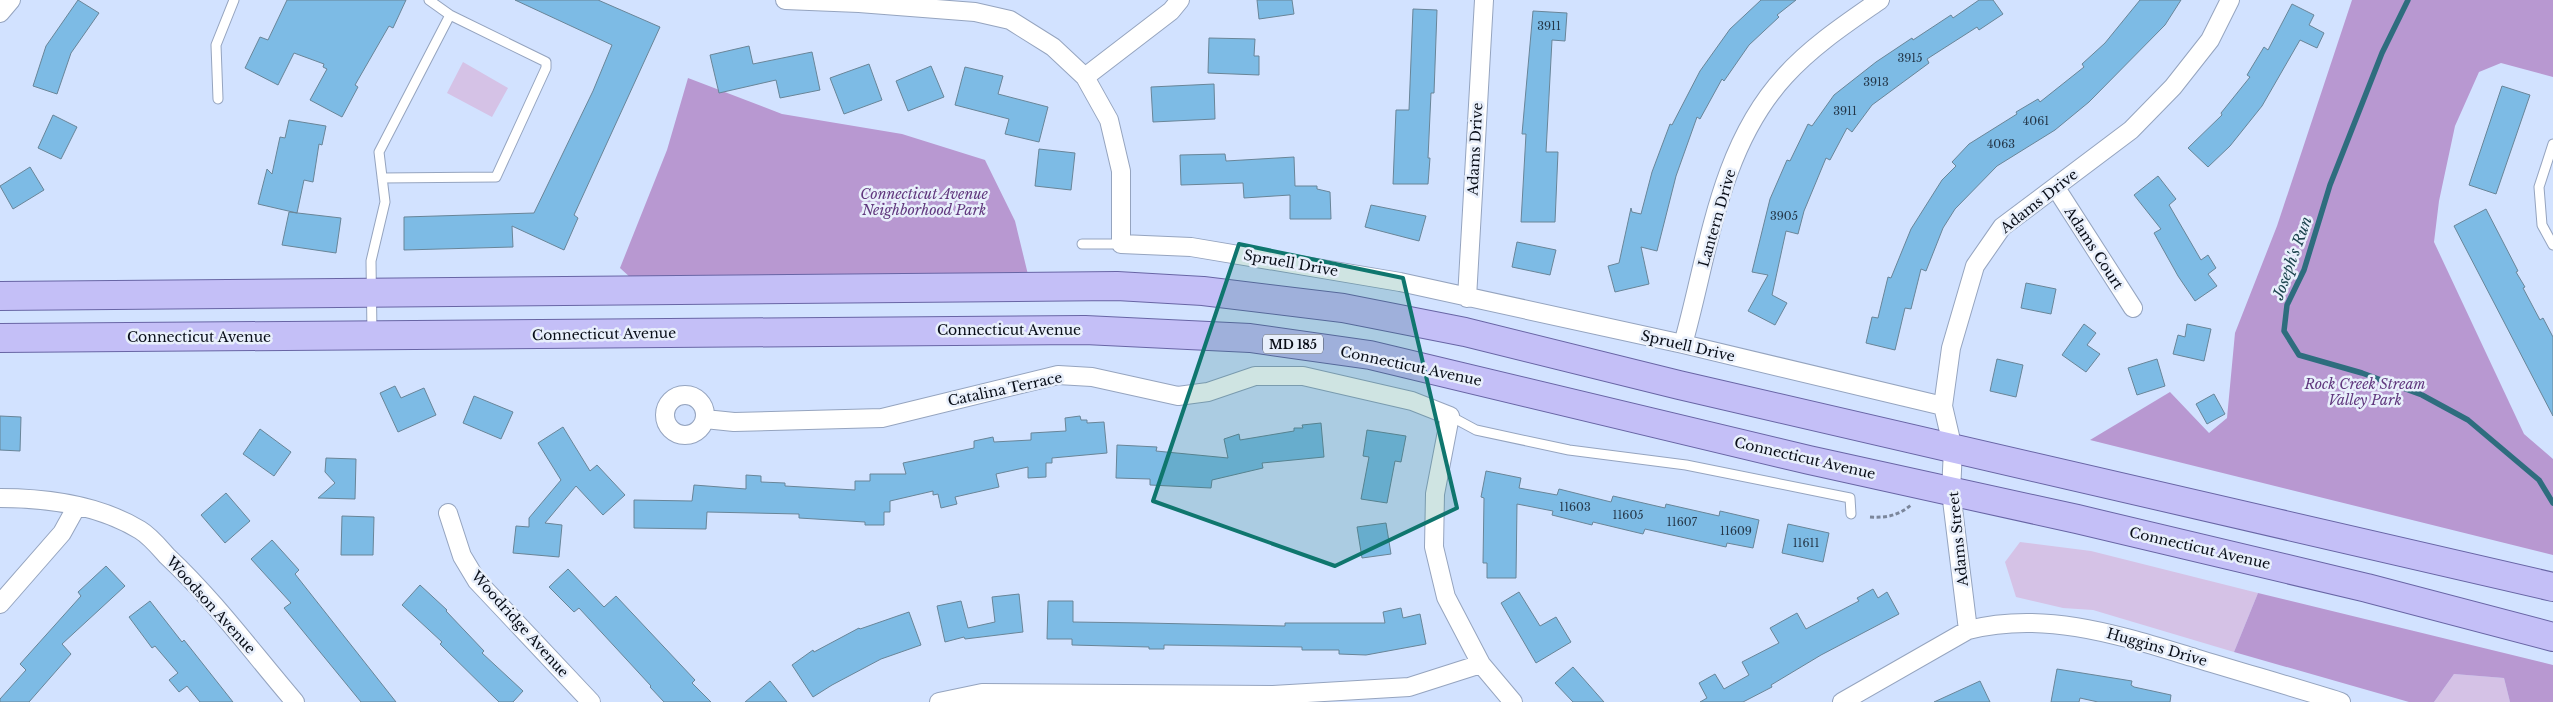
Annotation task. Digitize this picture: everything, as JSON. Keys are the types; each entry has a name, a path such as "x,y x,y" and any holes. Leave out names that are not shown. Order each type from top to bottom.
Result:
{"main road":[{"path":"0,296 1108,286 1203,291 1343,308 1465,332 1953,449 2553,587"},
{"name":"Connecticut Avenue","path":"0,338 1086,330 1250,338 1370,355 1951,492 2087,521 2348,584 2553,637"}],"street":[{"path":"0,13 11,0"},
{"path":"785,0 860,1 974,12 1010,20 1052,47 1085,77 1109,120 1121,171 1121,244"},
{"path":"1085,77 1172,12 1180,0"},
{"name":"Adams Drive","path":"1467,298 1484,0"},
{"name":"Lantern Drive","path":"1683,344 1722,189 1739,145 1758,112 1785,76 1833,33 1880,0"},
{"name":"Adams Drive","path":"1953,449 1943,406 1951,348 1974,266 2002,226 2056,188 2131,130 2173,87 2210,40 2230,0"},
{"name":"Adams Court","path":"2056,188 2132,308"},
{"name":"Spruell Drive","path":"1121,244 1191,246 1400,282 1683,344 1943,406"},
{"name":"Catalina Terrace","path":"705,419 734,422 882,418 1058,375 1092,377 1178,396 1208,392 1255,376 1303,376 1412,401 1450,416"},
{"path":"1450,416 1434,494 1434,547 1446,597 1481,664 1513,702"},
{"name":"Adams Street","path":"1953,449 1951,492 1968,630"},
{"name":"Woodson Avenue","path":"0,498 29,498 77,506 109,515 141,530 187,574 295,702"},
{"path":"0,604 62,533 77,506"},
{"name":"Woodridge Avenue","path":"448,513 462,556 478,581 592,702"},
{"name":"Huggins Drive","path":"1842,702 1968,630 1987,625 2041,622 2106,631 2341,702"},
{"path":"939,702 982,693 1021,692 1273,698 1409,687 1481,664"}],"lane":[{"path":"218,100 216,45 234,0"},
{"path":"382,178 496,177 546,68 546,62 541,58 450,15 430,0"},
{"path":"372,336 371,261 385,202 379,152 450,15"},
{"path":"2553,144 2539,187 2542,225 2553,245"},
{"path":"1082,244 1121,244"},
{"path":"1450,416 1476,430 1569,450 1686,465 1850,498 1851,514"}],"path":[{"path":"1870,517 1887,518 1904,511 1914,502"}],"highlighted area":[{"path":"1239,244 1403,278 1457,508 1335,566 1153,501"}],"shaded area":[{"path":"463,62 508,88 492,117 447,93"},
{"path":"2020,542 2091,551 2258,593 2234,652 2093,610 2063,608 2016,597 2005,562"},
{"path":"2454,674 2504,678 2510,702 2434,702"}],"green space":[{"name":"Rock Creek Stream Valley Park","path":"2352,0 2553,0 2553,77 2501,63 2479,72 2455,126 2439,201 2434,242 2524,434 2553,459 2553,555 2090,440 2170,392 2209,433 2227,418 2235,333 2277,226"},
{"name":"Connecticut Avenue Neighborhood Park","path":"688,78 782,114 902,134 985,160 1015,221 1031,287 644,290 620,268 667,150"},
{"path":"2258,593 2553,665 2553,702 2510,702 2504,678 2454,674 2434,702 2409,702 2234,652"}],"building":[{"path":"78,0 99,13 71,53 57,94 33,86 46,46"},
{"path":"287,0 406,0 393,28 389,26 355,85 358,87 342,117 310,100 327,69 323,67 324,64 294,53 278,85 245,68 260,37 268,40"},
{"path":"515,0 598,0 660,27 574,215 578,218 564,250 512,226 513,247 404,250 404,217 534,213 593,91 612,45"},
{"path":"1257,0 1292,0 1294,14 1259,19"},
{"path":"1761,0 1796,0 1777,15 1779,17 1749,45 1724,81 1722,79 1700,119 1697,117 1676,176 1657,251 1641,247 1649,284 1615,292 1608,266 1619,263 1631,208 1632,212 1641,214 1652,172 1670,124 1672,125 1700,71 1730,29"},
{"path":"1979,0 1993,0 2003,14 1979,30 1977,27 1927,59 1929,63 1872,105 1852,132 1847,128 1830,160 1826,158 1804,211 1798,234 1786,231 1772,295 1787,303 1775,325 1748,311 1768,275 1752,272 1770,199 1787,160 1790,161 1808,124 1812,126 1834,95 1876,62 1951,15 1953,18"},
{"path":"2140,0 2181,0 2165,25 2089,102 2055,130 1997,166 1955,209 1943,228 1926,271 1921,269 1911,309 1905,308 1895,350 1866,343 1872,317 1878,318 1888,277 1891,278 1911,229 1942,180 1956,166 1952,162 1969,144 2017,114 2016,112 2038,99 2040,102 2084,67 2082,64 2105,43"},
{"path":"2292,4 2314,15 2309,25 2324,33 2317,48 2300,40 2262,106 2230,146 2208,167 2188,148 2222,115 2221,113 2250,77 2247,75 2264,47 2268,50"},
{"path":"1413,9 1437,10 1434,93 1431,93 1428,184 1393,184 1396,110 1409,110"},
{"path":"1533,11 1567,13 1565,41 1552,40 1546,152 1558,152 1555,222 1521,222 1526,134 1522,134"},
{"path":"1209,38 1255,39 1254,56 1259,56 1259,75 1208,73"},
{"path":"749,46 753,64 812,52 820,90 780,98 776,80 719,93 710,55"},
{"path":"869,64 882,100 844,114 830,78"},
{"path":"931,66 944,97 908,111 896,81"},
{"path":"965,67 1003,76 998,94 1048,107 1039,142 1005,134 1009,119 955,105"},
{"path":"1214,84 1215,119 1153,122 1151,87"},
{"path":"2502,86 2530,95 2496,194 2469,185"},
{"path":"53,115 77,127 61,159 38,148"},
{"path":"289,120 326,126 322,145 319,144 313,182 304,180 297,213 258,204 267,169 272,174 280,137 285,138"},
{"path":"1039,149 1075,153 1071,190 1035,186"},
{"path":"1225,154 1226,161 1294,157 1295,186 1317,186 1317,189 1330,192 1331,219 1290,219 1290,195 1244,198 1243,183 1181,185 1180,155"},
{"path":"30,167 44,190 13,209 0,186"},
{"path":"2158,176 2176,199 2169,205 2201,260 2208,255 2216,268 2208,274 2217,286 2195,301 2178,276 2154,233 2161,229 2134,195"},
{"path":"1371,205 1426,216 1419,241 1365,227"},
{"path":"2486,209 2518,271 2516,272 2525,287 2523,288 2540,320 2543,318 2553,337 2553,416 2454,226"},
{"path":"289,212 341,218 336,253 282,245"},
{"path":"1517,242 1556,250 1550,275 1512,267"},
{"path":"2026,283 2056,289 2051,314 2021,308"},
{"path":"2084,324 2096,333 2087,345 2100,354 2086,372 2062,355"},
{"path":"2187,324 2211,329 2204,361 2173,354 2178,335 2185,337"},
{"path":"1997,359 2023,365 2016,397 1990,391"},
{"path":"2157,359 2165,386 2137,395 2128,368"},
{"path":"395,386 401,398 424,388 436,415 398,432 380,393"},
{"path":"2214,394 2225,414 2207,424 2196,404"},
{"path":"474,396 513,412 501,439 463,423"},
{"path":"0,416 21,417 20,451 0,450"},
{"path":"1080,416 1081,420 1087,420 1087,423 1104,422 1107,453 1052,458 1052,463 1046,463 1046,477 1028,478 1028,467 996,474 999,487 955,497 957,504 941,508 938,494 933,495 933,491 890,501 890,512 884,512 884,525 865,525 865,522 799,518 799,514 707,512 706,529 634,528 634,500 692,501 694,485 746,489 746,475 761,476 761,482 785,483 785,486 855,490 855,481 870,481 870,474 906,474 903,463 974,448 974,441 993,437 994,442 1031,440 1031,433 1066,431 1065,418"},
{"path":"1321,423 1324,457 1262,463 1263,468 1212,480 1211,488 1150,485 1150,479 1116,478 1117,445 1157,447 1156,451 1228,458 1224,439 1239,434 1240,440 1294,431 1294,428 1303,428 1302,425"},
{"path":"563,427 590,471 597,465 625,495 603,515 576,486 545,523 562,525 559,557 513,553 516,526 529,527 529,518 561,480 538,443"},
{"path":"260,429 291,452 274,476 243,454"},
{"path":"1367,430 1406,436 1401,462 1395,461 1387,503 1361,499 1369,457 1363,456"},
{"path":"326,458 356,459 355,499 318,498 335,483 325,472"},
{"path":"1486,471 1521,478 1519,488 1557,495 1559,489 1611,502 1613,496 1665,508 1666,504 1719,516 1720,511 1759,520 1753,548 1727,543 1726,547 1645,529 1643,534 1593,522 1592,525 1552,515 1553,511 1517,504 1516,578 1487,578 1487,563 1483,563 1484,498 1481,497"},
{"path":"226,493 250,521 225,543 201,515"},
{"path":"342,516 374,517 373,555 341,555"},
{"path":"1386,523 1391,554 1362,558 1357,527"},
{"path":"1788,524 1829,533 1823,562 1782,553"},
{"path":"272,540 299,570 295,574 396,702 361,702 284,608 291,603 251,559"},
{"path":"106,566 125,586 62,644 71,654 29,702 0,702 0,699 26,670 20,664 81,596 78,592"},
{"path":"568,569 604,607 616,596 695,680 692,683 711,702 664,702 579,608 574,612 549,587"},
{"path":"420,585 447,610 484,651 482,653 523,691 513,702 499,702 440,644 442,642 402,605"},
{"path":"1873,589 1878,598 1887,592 1899,614 1821,655 1771,685 1772,687 1743,702 1700,702 1707,698 1699,683 1715,674 1724,689 1749,675 1742,662 1779,643 1770,628 1797,613 1806,629 1859,601 1857,598"},
{"path":"1519,592 1540,626 1556,617 1571,642 1536,663 1501,603"},
{"path":"1019,594 1023,632 965,639 964,637 945,642 937,606 961,601 968,628 995,622 992,597"},
{"path":"150,601 182,642 184,640 233,702 200,702 187,686 179,692 169,680 178,673 155,646 152,648 129,617"},
{"path":"1048,601 1073,601 1073,622 1285,626 1285,623 1385,623 1383,612 1401,608 1403,618 1420,614 1426,644 1366,655 1339,654 1339,650 1302,650 1302,647 1164,645 1164,649 1149,649 1149,647 1072,645 1072,639 1047,639"},
{"path":"909,612 921,645 881,659 813,697 792,665 813,650 814,652 859,628"},
{"path":"1573,667 1604,702 1573,702 1555,683"},
{"path":"2057,669 2132,681 2131,685 2134,687 2171,695 2170,702 2098,702 2080,698 2079,702 2051,702"},
{"path":"770,681 787,702 745,702"},
{"path":"1980,681 1990,702 1934,702"}],"waterway":[{"name":"Joseph's Run","path":"2408,0 2382,53 2330,185 2304,270 2287,305 2284,331 2299,355 2362,373 2422,395 2468,420 2539,480 2553,503"}]}
